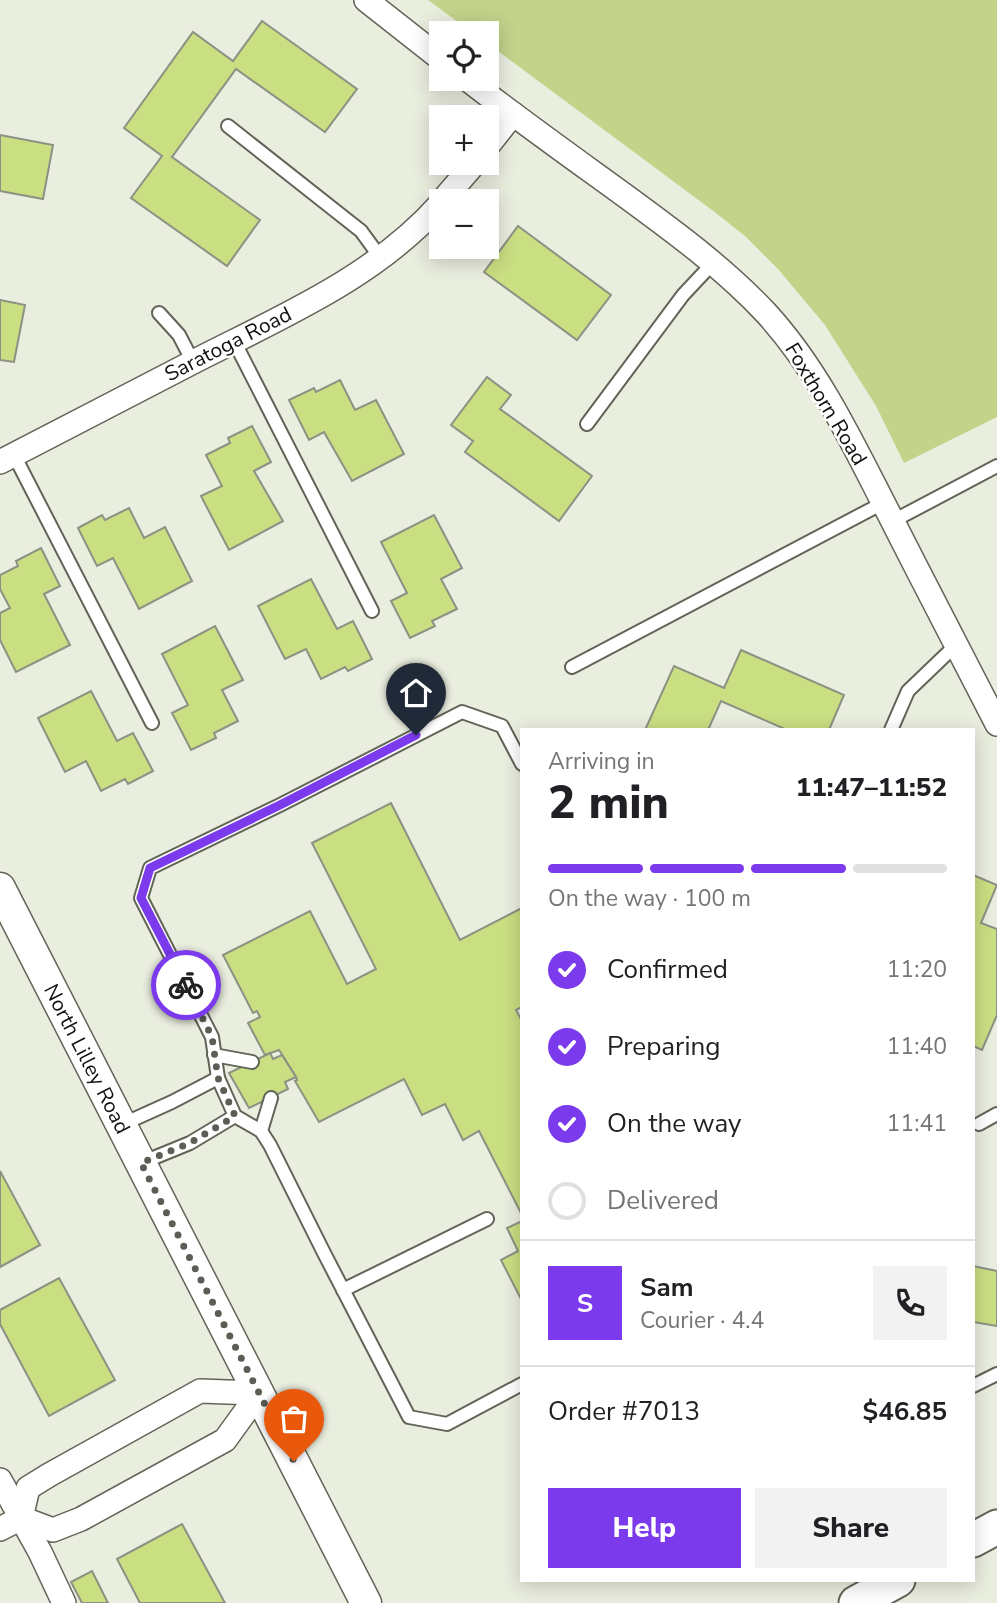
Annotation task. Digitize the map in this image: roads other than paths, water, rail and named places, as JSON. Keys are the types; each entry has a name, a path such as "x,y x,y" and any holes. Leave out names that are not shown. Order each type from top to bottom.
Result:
{"main road":[{"path":"975,1539 997,1527"},
{"path":"856,1603 894,1582"}],"street":[{"path":"366,0 429,50"},
{"name":"Foxthorn Road","path":"483,91 682,237 767,314 819,384 852,442 994,713"},
{"path":"499,132 513,114"},
{"name":"Saratoga Road","path":"453,189 465,175"},
{"name":"Saratoga Road","path":"7,459 309,303 380,257 429,215"},
{"name":"North Lilley Road","path":"0,888 366,1603"},
{"path":"21,1518 28,1488 200,1391 259,1393"},
{"path":"0,1529 21,1518 52,1530 82,1519 225,1440 259,1393"},
{"path":"0,1480 40,1552 64,1603"}],"lane":[{"path":"229,126 361,231 380,257"},
{"path":"587,424 683,295 713,263"},
{"path":"159,313 178,335 193,362"},
{"path":"234,341 372,611"},
{"path":"7,459 152,723"},
{"path":"572,667 888,512 997,466"},
{"path":"892,728 908,691 956,645"},
{"path":"520,760 502,726 462,712 150,868 141,898 212,1037 218,1078 235,1116 261,1131 270,1145 409,1417 447,1424 520,1385"},
{"path":"214,1055 252,1062"},
{"path":"121,1125 218,1078"},
{"path":"261,1131 271,1098"},
{"path":"979,1124 997,1114"},
{"path":"141,1163 190,1143 235,1116"},
{"path":"343,1290 487,1219"},
{"path":"975,1385 997,1374"}]}
